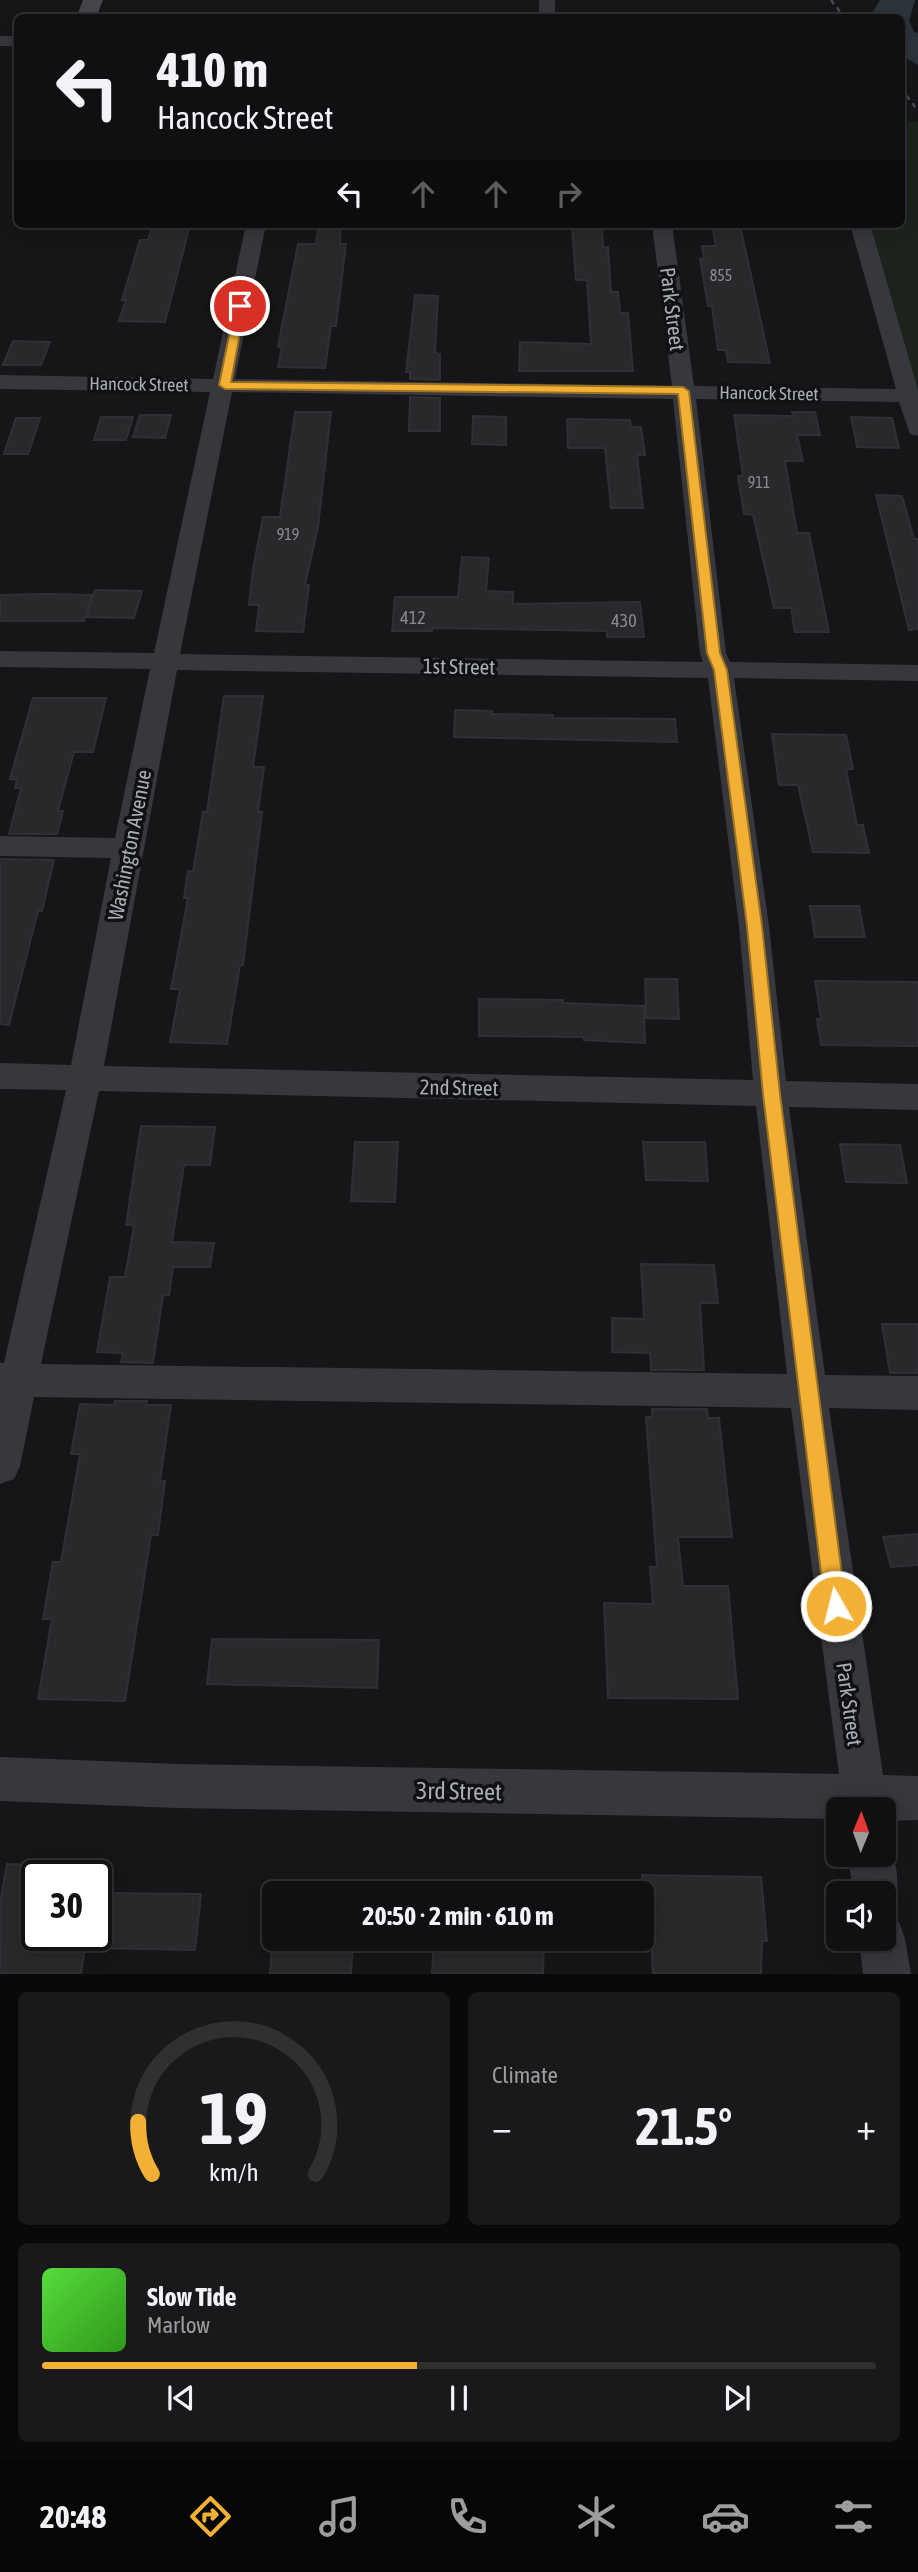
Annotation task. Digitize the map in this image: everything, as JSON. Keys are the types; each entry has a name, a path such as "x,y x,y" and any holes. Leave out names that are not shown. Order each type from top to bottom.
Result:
{"street":[{"name":"Washington Avenue","path":"0,1466 10,1380 85,1078 127,848 225,385 255,228"},
{"name":"Park Street","path":"663,228 713,653 720,670 754,926 771,1094 828,1553 864,1797"},
{"path":"861,228 918,429"},
{"name":"Hancock Street","path":"0,382 909,396"},
{"name":"1st Street","path":"0,659 918,673"},
{"path":"0,846 127,848"},
{"name":"2nd Street","path":"0,1076 918,1097"},
{"path":"10,1380 918,1393"},
{"name":"3rd Street","path":"0,1779 826,1802"},
{"name":"3rd Street","path":"896,1800 918,1798"},
{"path":"884,1951 887,1973"}],"shaded area":[{"path":"880,0 915,0 909,21 914,32 918,33 918,65 905,57 905,14 872,14"},
{"path":"905,122 918,122 918,434 860,228 905,228"}],"building":[{"path":"152,228 189,228 165,322 119,321 126,300 122,300 140,240 148,240"},
{"path":"318,228 341,228 340,244 346,244 336,326 331,326 325,368 278,367 282,347 278,347 298,244 316,244"},
{"path":"572,228 602,228 603,247 608,247 611,292 618,292 620,313 628,313 633,371 519,371 520,342 591,344 587,280 576,280"},
{"path":"713,228 741,228 770,363 728,362 726,350 718,350 712,306 708,306 700,259 704,259 702,246 716,246"},
{"path":"415,295 438,296 435,353 440,354 440,380 410,379 410,372 406,372"},
{"path":"13,341 50,342 41,365 3,365"},
{"path":"410,397 440,398 440,431 409,431"},
{"path":"295,412 331,412 318,527 305,585 309,585 303,632 256,631 259,605 249,605 253,569 263,517 280,517"},
{"path":"792,412 815,412 820,435 797,435 803,461 785,461 797,533 809,533 829,632 795,632 791,608 774,608 753,515 744,514 738,476 743,476 734,415 793,416"},
{"path":"140,415 171,415 165,438 133,437"},
{"path":"473,416 506,417 506,445 472,444"},
{"path":"101,417 133,417 126,440 94,440"},
{"path":"851,417 892,418 899,448 857,447"},
{"path":"16,418 40,418 28,454 4,454"},
{"path":"567,419 630,420 631,427 641,427 645,455 637,455 643,508 611,508 605,448 568,448"},
{"path":"876,495 902,496 914,539 918,539 918,629 909,630"},
{"path":"462,557 489,558 486,591 513,592 513,604 640,602 644,637 607,637 607,631 432,628 432,631 392,631 395,597 458,597"},
{"path":"95,590 142,591 134,618 86,617"},
{"path":"0,595 92,595 84,621 0,621"},
{"path":"224,696 263,696 253,767 264,767 258,812 262,812 243,965 240,965 227,1044 170,1042 180,989 171,989 188,898 184,898 188,871 193,871 203,812 207,812"},
{"path":"33,698 106,698 93,752 74,752 58,811 63,811 57,834 9,834 21,788 15,788 17,780 10,779"},
{"path":"455,710 492,711 492,714 553,715 553,718 675,719 677,742 454,737"},
{"path":"772,734 846,735 853,769 846,769 857,825 863,825 869,853 813,852 798,785 779,785"},
{"path":"0,859 54,860 9,1025 0,1024"},
{"path":"810,906 859,906 865,937 815,937"},
{"path":"645,979 677,979 679,1019 646,1018"},
{"path":"815,981 918,982 918,1046 821,1045 817,1019 821,1019"},
{"path":"479,999 563,1000 563,1003 644,1006 645,1043 584,1040 584,1037 479,1036"},
{"path":"141,1126 215,1127 210,1165 184,1165 172,1242 214,1243 210,1267 173,1267 169,1295 163,1295 153,1363 121,1362 123,1353 97,1352 110,1277 125,1277 134,1225 126,1225"},
{"path":"355,1142 398,1142 395,1202 351,1201"},
{"path":"643,1142 705,1142 708,1181 646,1180"},
{"path":"840,1144 900,1145 907,1183 846,1182"},
{"path":"641,1264 714,1265 718,1303 700,1303 704,1370 651,1370 650,1353 612,1352 612,1318 644,1319"},
{"path":"882,1324 918,1324 918,1373 890,1373"},
{"path":"115,1401 147,1401 146,1405 171,1405 160,1481 165,1481 158,1535 151,1535 125,1701 38,1699 52,1619 43,1619 53,1562 61,1562 80,1454 71,1454 80,1404 114,1405"},
{"path":"652,1409 707,1409 708,1418 719,1418 732,1537 678,1537 683,1586 728,1586 738,1699 608,1698 604,1603 653,1604 650,1567 657,1567 646,1417 652,1417"},
{"path":"918,1534 918,1565 891,1567 883,1537"},
{"path":"212,1639 379,1640 377,1688 207,1684"},
{"path":"7,1864 21,1864 21,1951 85,1951 81,1973 0,1973 0,1903"},
{"path":"642,1875 761,1877 767,1941 762,1941 761,1973 653,1973 654,1881 642,1881"},
{"path":"112,1893 201,1894 195,1950 112,1948"},
{"path":"272,1951 353,1951 351,1973 270,1973"},
{"path":"433,1951 544,1951 543,1973 432,1973"}],"railway":[{"path":"831,0 842,14"},
{"path":"905,93 918,111"}],"route":[{"path":"240,306 225,385 683,391 700,520 713,653 720,670 754,926 771,1094 836,1606"}]}
